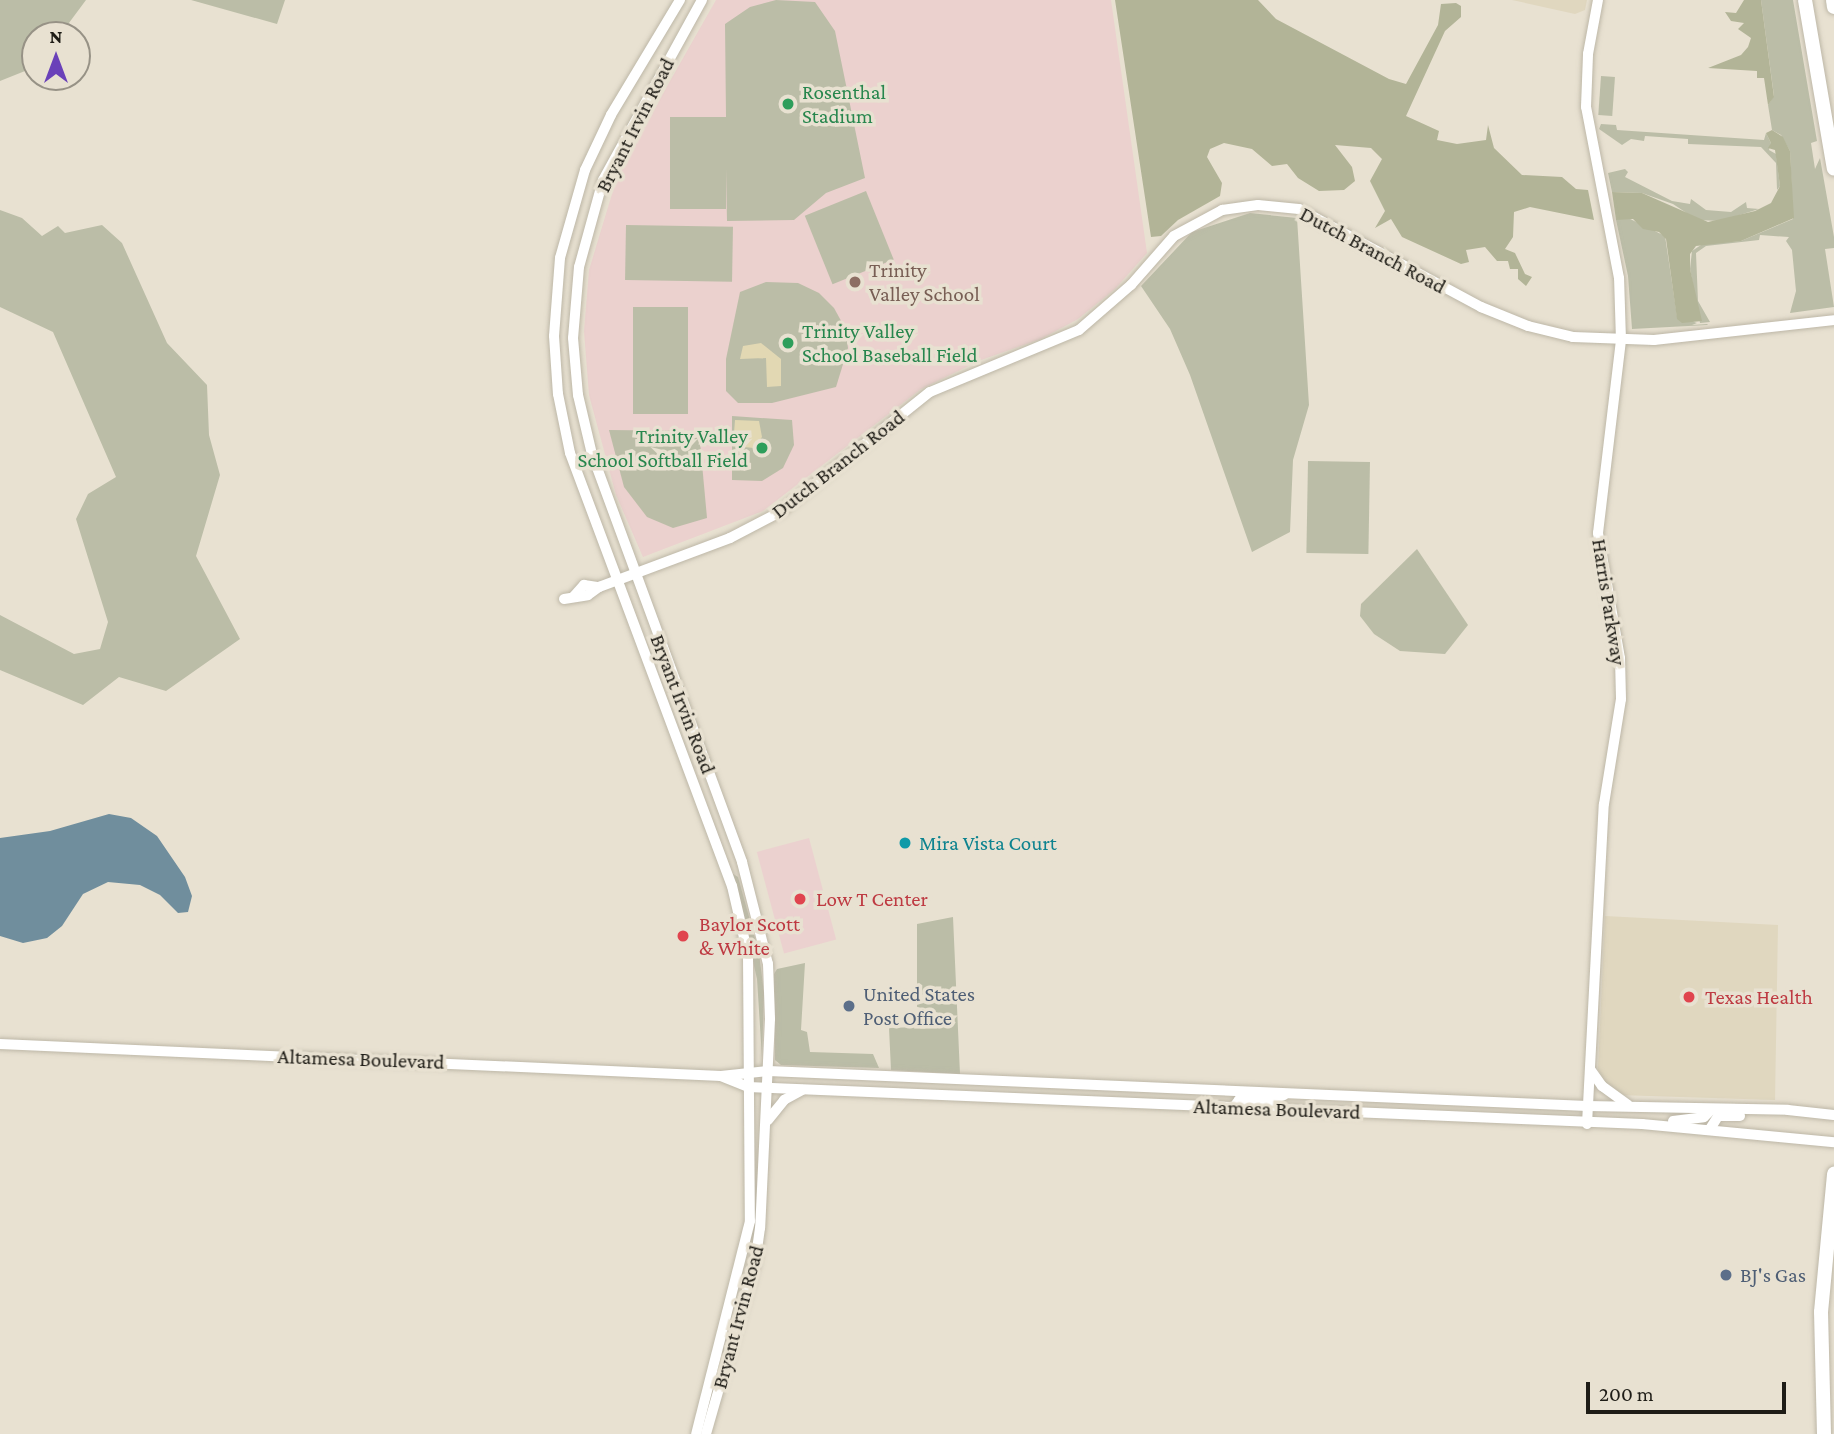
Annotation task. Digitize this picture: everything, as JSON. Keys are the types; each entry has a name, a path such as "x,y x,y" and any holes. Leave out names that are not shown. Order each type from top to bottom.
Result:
{"highway":[{"path":"1805,0 1834,169"},
{"path":"1833,0 1834,8"},
{"path":"1824,1434 1821,1312 1834,1174"}],"main road":[{"name":"Bryant Irvin Road","path":"680,0 611,115 585,170 556,280 555,363 563,428 615,580 738,909 750,981 750,1221 696,1434"},
{"name":"Bryant Irvin Road","path":"702,0 612,158 593,208 579,267 573,338 582,417 634,573 757,908 769,984 768,1087 755,1263 706,1434"},
{"name":"Harris Parkway","path":"1587,1124 1604,804 1621,699 1620,658 1598,533 1621,340 1619,278 1586,107 1586,69 1598,0"},
{"name":"Dutch Branch Road","path":"569,597 588,595 615,580 761,523 788,507 930,392 1079,330 1131,285 1174,236 1222,210 1258,205 1299,209 1481,307 1551,332 1621,340 1834,320"},
{"name":"Altamesa Boulevard","path":"0,1044 721,1076 748,1071 768,1071 1587,1106 1788,1110 1834,1115"},
{"path":"1590,1069 1602,1086 1631,1106"},
{"name":"Altamesa Boulevard","path":"721,1076 748,1087 1660,1125 1834,1142"},
{"path":"766,1123 784,1100 803,1090"},
{"path":"1233,1108 1239,1100 1276,1099 1287,1093"},
{"path":"1660,1125 1704,1117 1712,1109"},
{"path":"1710,1129 1718,1116 1788,1110"}],"shaded area":[{"name":"Trinity Valley School","path":"716,0 1111,0 1147,253 1115,289 1078,319 1041,339 981,360 921,389 763,511 643,557 616,495 589,395 584,331 589,270 619,171"},
{"path":"1512,0 1587,0 1585,10 1575,14"},
{"path":"809,838 836,939 784,953 757,852"},
{"name":"Texas Health","path":"1605,916 1778,925 1775,1100 1618,1095 1606,1087 1598,1069"}],"green space":[{"path":"0,0 86,0 70,21 21,21 21,73 0,81"},
{"path":"191,0 285,0 277,24"},
{"name":"Rosenthal Stadium","path":"776,0 815,2 835,31 865,178 826,193 794,220 727,221 726,169 726,209 670,209 670,117 726,117 725,24 750,7"},
{"path":"1115,0 1258,0 1276,19 1389,79 1406,84 1438,25 1441,4 1456,3 1461,6 1461,17 1445,31 1406,116 1439,131 1437,140 1457,144 1486,140 1488,125 1494,148 1522,175 1562,177 1576,189 1588,190 1594,220 1530,207 1514,212 1513,237 1505,249 1515,253 1525,274 1532,277 1526,286 1518,279 1518,269 1510,269 1508,261 1497,261 1485,247 1466,250 1469,262 1461,264 1402,237 1391,219 1375,228 1385,211 1370,181 1382,159 1371,148 1335,145 1352,167 1355,181 1344,190 1319,191 1298,178 1287,164 1272,166 1252,149 1224,143 1210,149 1207,157 1222,183 1220,196 1178,220 1161,236 1151,237"},
{"path":"1744,0 1761,0 1774,97 1768,105 1764,78 1757,78 1757,71 1708,68 1741,55 1748,47 1751,38 1738,29 1744,23 1731,21 1725,12 1736,13"},
{"path":"1761,0 1793,0 1817,141 1811,143 1815,169 1820,158 1834,237 1834,248 1825,249 1834,307 1790,313 1796,291 1792,250 1786,241 1789,237 1760,235 1759,240 1706,246 1696,253 1698,301 1710,322 1700,323 1690,269 1692,251 1704,243 1741,241 1793,219 1790,151 1781,135 1772,130 1768,105 1774,96"},
{"path":"1601,76 1615,77 1612,116 1598,115"},
{"path":"1601,124 1616,125 1617,130 1764,140 1766,133 1771,143 1769,150 1776,154 1780,186 1777,190 1776,163 1761,147 1688,144 1688,139 1645,136 1644,141 1631,139 1622,145 1599,129"},
{"path":"1772,130 1783,137 1790,151 1794,218 1741,241 1696,246 1690,254 1690,269 1702,321 1682,323 1677,319 1666,239 1659,232 1643,229 1633,219 1616,220 1612,192 1642,193 1708,222 1755,211 1771,203 1780,186 1775,150 1768,148 1771,143 1766,133"},
{"path":"1625,169 1628,172 1625,177 1672,201 1690,204 1691,199 1706,210 1731,212 1746,202 1747,208 1759,209 1720,221 1697,220 1673,204 1642,193 1612,192 1608,173"},
{"path":"866,191 894,260 833,284 805,216"},
{"path":"0,210 22,218 42,236 58,226 65,233 102,225 122,243 167,343 207,385 209,435 220,475 196,556 240,639 166,691 119,677 83,705 0,670 0,615 74,654 100,649 108,622 76,519 88,494 116,477 53,332 0,307"},
{"path":"1250,213 1297,218 1309,405 1293,460 1290,532 1252,552 1190,375 1170,329 1141,286 1192,232"},
{"path":"1624,216 1665,236 1677,316 1697,323 1692,325 1707,325 1632,329 1628,276 1616,220"},
{"path":"626,225 733,227 732,282 625,280"},
{"name":"Trinity Valley School Baseball Field","path":"766,282 798,283 819,293 834,308 845,328 848,348 836,387 772,403 738,403 726,391 726,359 740,292"},
{"path":"633,307 688,307 688,414 633,414"},
{"name":"Trinity Valley School Softball Field","path":"732,416 792,420 794,445 783,468 762,481 732,480"},
{"path":"609,430 699,431 707,518 673,528 647,517 624,487"},
{"path":"1308,461 1370,462 1368,554 1306,553"},
{"path":"1417,549 1468,625 1445,654 1400,651 1374,634 1360,616 1361,604"},
{"path":"733,874 738,877 759,953 764,993 762,1058 757,979"},
{"path":"953,917 960,1074 891,1070 889,1028 917,1027 917,924"},
{"path":"805,963 801,1030 807,1032 810,1052 873,1054 879,1068 781,1065 775,1060 774,974 777,969"}],"sand":[{"path":"761,343 781,359 781,386 767,387 766,358 740,359 743,346"},
{"path":"735,420 759,421 762,437 754,448 733,446"}],"water":[{"path":"109,814 131,818 157,836 185,877 192,896 188,912 178,913 160,895 140,885 108,882 83,894 62,926 47,938 23,943 0,936 0,838 50,831"}],"place":[{"name":"Rosenthal Stadium","path":"788,104"},
{"name":"Trinity Valley School","path":"855,282"},
{"name":"Trinity Valley School Baseball Field","path":"788,343"},
{"name":"Trinity Valley School Softball Field","path":"762,448"},
{"name":"Mira Vista Court","path":"905,843"},
{"name":"Low T Center","path":"800,899"},
{"name":"Baylor Scott & White","path":"683,936"},
{"name":"Texas Health","path":"1689,997"},
{"name":"United States Post Office","path":"849,1006"},
{"name":"BJ's Gas","path":"1726,1275"}]}
